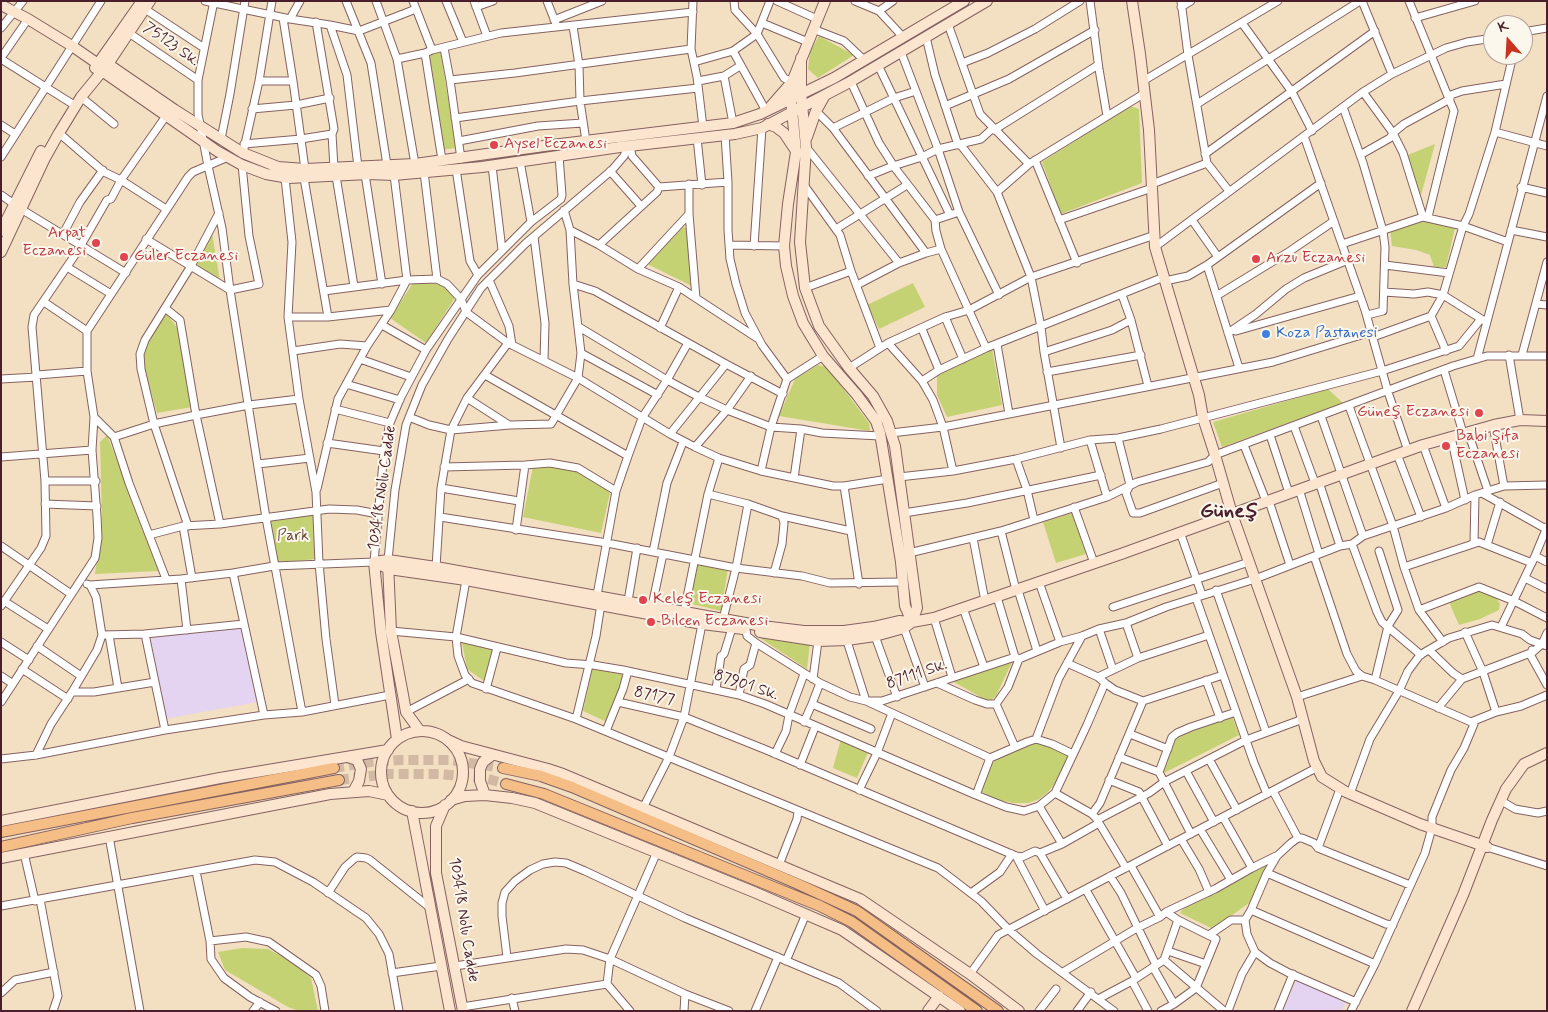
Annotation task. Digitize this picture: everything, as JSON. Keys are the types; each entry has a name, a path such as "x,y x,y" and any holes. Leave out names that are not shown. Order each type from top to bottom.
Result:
{"main road":[{"path":"1,832 334,768"},
{"path":"503,768 541,776 572,788 857,911 998,1011"},
{"path":"1,848 132,818 339,780"},
{"path":"506,784 544,794 820,906 852,922 977,1011"}],"street":[{"path":"1,28 23,1"},
{"path":"1,157 101,1"},
{"path":"205,1 286,19 316,22 359,31 416,9"},
{"path":"221,138 245,1"},
{"path":"243,148 259,81 272,1"},
{"path":"300,1 286,19 304,174 328,317"},
{"path":"346,1 372,63 387,165"},
{"path":"376,1 397,59 415,164"},
{"path":"413,1 429,52 442,160"},
{"path":"446,1 463,42"},
{"path":"487,36 475,4 493,1"},
{"path":"546,1 556,23"},
{"path":"397,59 487,36 556,23 602,1"},
{"path":"694,1 691,49 704,127"},
{"path":"734,1 735,10 757,34 784,78 792,82"},
{"path":"694,62 733,51 757,34 770,1"},
{"path":"777,1 818,19"},
{"path":"802,147 792,112 792,82 825,1"},
{"path":"855,1 880,11 903,37"},
{"path":"362,171 387,165 460,159 733,123 766,111 819,85 964,1"},
{"path":"103,66 118,82 204,143 242,165 266,174 285,178 304,174 362,171 394,175 492,166 629,146 725,135 765,126 851,82 988,1"},
{"path":"962,63 1035,29 1080,1"},
{"path":"1090,1 1107,116"},
{"path":"1132,1 1143,81 1156,247 1203,418 1232,514 1297,697 1314,761 1322,777 1350,794 1432,828 1547,866"},
{"path":"1191,1 1181,4 1205,154 1207,163 1229,191"},
{"path":"1198,104 1361,1 1392,74"},
{"path":"1409,1 1454,111 1426,217"},
{"path":"1415,18 1451,5 1475,1"},
{"path":"213,2 198,80 198,114 222,228 266,518 302,712"},
{"path":"880,11 891,2"},
{"path":"1143,81 1275,2"},
{"path":"144,3 204,48"},
{"path":"1,252 41,152 71,103 129,33 144,3"},
{"path":"1,231 18,206 81,97 144,3"},
{"path":"1,5 28,19 103,66 128,78 221,138 278,167 304,174"},
{"path":"556,23 573,26 693,12"},
{"path":"28,19 1,59 71,103"},
{"path":"316,22 330,98 334,129 332,134 335,172 354,286"},
{"path":"762,23 808,42"},
{"path":"1242,23 1292,92 1312,131"},
{"path":"948,24 980,114 994,129 1032,162 1076,262"},
{"path":"330,25 348,75 362,171 382,284"},
{"path":"573,26 579,65 580,101 586,141"},
{"path":"1533,30 1547,28"},
{"path":"813,29 844,41 864,60"},
{"path":"945,106 1009,79 1095,30"},
{"path":"1205,154 1375,31"},
{"name":"75123 Sk.","path":"129,33 198,80"},
{"path":"926,37 935,76 959,144 997,192 1031,277 1061,448"},
{"path":"1156,247 1363,92 1392,74 1446,48 1483,40"},
{"path":"122,43 120,53 122,67 128,78"},
{"path":"444,48 459,141 460,159"},
{"path":"450,80 579,65 691,49"},
{"path":"733,51 766,111"},
{"path":"901,52 938,149 959,212 999,295"},
{"path":"801,58 803,183 800,242 805,288 819,326 849,368 873,396 887,421 895,446 917,608 908,625"},
{"path":"878,65 950,215"},
{"path":"868,176 922,157 938,149 981,138 1098,65"},
{"path":"891,433 943,427 1273,362 1415,323 1431,316 1443,295 1463,226 1495,132 1511,65"},
{"path":"455,118 698,84 724,76 740,66"},
{"path":"801,74 807,80 819,85"},
{"path":"724,76 733,123"},
{"path":"259,81 293,81"},
{"path":"88,88 100,82 118,82"},
{"path":"766,111 792,82"},
{"path":"851,82 879,143 893,166 935,220 941,249 986,348"},
{"path":"1360,155 1390,138 1393,132 1404,124 1462,91 1506,84"},
{"path":"832,128 894,98 916,91"},
{"path":"1363,92 1393,132 1403,153 1426,217"},
{"path":"997,192 1032,162 1144,93"},
{"path":"826,94 816,112 802,147 788,204 784,246 786,266 793,296 803,322 823,356 857,395 876,421 888,479 901,562 908,625 925,687"},
{"path":"1477,359 1484,320 1508,242 1521,187 1547,96"},
{"path":"81,97 114,124"},
{"path":"252,109 296,105 330,98"},
{"path":"1343,107 1383,231 1385,247 1383,311 1367,316"},
{"path":"816,112 832,128 926,252"},
{"path":"48,629 3,603 41,548 46,536 45,481 32,327 34,315 67,268 106,200 111,199 166,116"},
{"path":"459,141 538,126 583,123"},
{"path":"1,125 15,134"},
{"path":"765,126 776,127 802,147 899,263"},
{"path":"754,246 765,126"},
{"path":"1495,132 1547,146"},
{"path":"59,133 102,170 122,180 166,209"},
{"path":"243,148 332,134"},
{"path":"725,135 729,245 736,284 745,313 759,340 787,380"},
{"path":"1304,136 1367,316 1388,392 1408,451"},
{"path":"697,138 702,185"},
{"path":"629,146 632,156 659,188"},
{"name":"103418 Nolu Cadde","path":"420,731 406,712 392,631 389,564 395,490 406,425 422,385 448,339 481,288 564,210 610,172 624,156 629,146"},
{"path":"398,739 381,632 374,562 384,451 390,423 411,377 426,350 478,275 531,222 561,199 559,156"},
{"path":"1,702 95,558 98,538 96,481 92,450 94,417 87,371 87,331 126,273 146,238 188,177 193,172 228,157"},
{"path":"520,161 531,222"},
{"path":"1059,220 1152,186 1207,163"},
{"path":"146,238 230,290 259,284 249,236 242,165"},
{"path":"492,166 502,250"},
{"path":"456,169 470,261 478,275"},
{"path":"63,234 80,202 102,170"},
{"path":"424,172 437,280"},
{"path":"610,172 641,206"},
{"path":"316,492 335,409 346,384 367,346 382,325 407,280 394,175"},
{"path":"285,178 292,242 288,317 299,399 316,492 319,563 326,639 335,705"},
{"path":"659,188 728,182"},
{"path":"803,183 840,235 880,348"},
{"path":"922,381 939,370 996,344 1164,279 1188,276 1207,265 1321,183"},
{"path":"689,184 689,214 696,298"},
{"path":"836,228 907,185"},
{"path":"1521,187 1547,193"},
{"path":"599,244 657,192 659,188"},
{"path":"1,195 126,273"},
{"path":"409,417 429,425 451,430 551,424 578,378 581,353 573,284 570,230 564,210"},
{"path":"935,220 959,212"},
{"path":"192,578 185,526 154,424 141,369 140,354 144,340 192,266 219,213"},
{"path":"638,269 689,214"},
{"path":"1342,244 1426,217 1463,226 1508,242"},
{"path":"1192,220 1218,257"},
{"path":"1218,295 1290,251 1334,221"},
{"path":"570,230 599,244 638,269 679,287 759,340"},
{"path":"1511,230 1547,237"},
{"path":"849,368 888,344 945,318 969,310 1031,277 1155,235"},
{"path":"534,237 545,323 544,361"},
{"path":"729,245 784,246"},
{"path":"857,285 899,263 926,252 941,249"},
{"path":"1228,333 1256,314 1286,289 1304,278 1348,260"},
{"path":"1522,355 1547,262"},
{"path":"1207,265 1240,368"},
{"path":"1385,265 1449,273"},
{"path":"67,268 111,294"},
{"path":"805,288 852,271"},
{"path":"324,291 407,280 437,280 447,284 461,300 466,312 510,344 578,378 683,442 719,458 761,471 833,486 888,479"},
{"path":"436,566 441,488 451,430 467,398 510,344 509,326 489,280"},
{"path":"573,284 595,291 783,394"},
{"path":"660,328 679,287"},
{"path":"1384,292 1414,294 1428,292 1443,295 1484,320"},
{"path":"1122,295 1131,320 1148,386"},
{"path":"1228,333 1360,296"},
{"path":"44,302 87,331"},
{"path":"1536,304 1547,306"},
{"path":"165,308 180,320 196,415 220,524"},
{"path":"288,317 328,317 391,310"},
{"path":"1431,316 1446,351"},
{"path":"945,318 963,359"},
{"path":"1044,352 1112,330 1131,320"},
{"path":"899,477 953,471 1016,459 1090,440 1118,438 1161,429 1382,371 1459,346 1484,320"},
{"path":"382,325 426,350"},
{"path":"579,327 699,397 771,427 801,429 822,433 880,436"},
{"path":"922,328 939,370"},
{"path":"576,719 596,636 607,542 616,491 642,418 658,395 688,343"},
{"path":"293,351 340,344 367,346"},
{"path":"888,344 922,381 932,400 943,427 953,471"},
{"path":"996,344 1009,414"},
{"path":"581,353 658,395"},
{"path":"1047,372 1141,355"},
{"path":"1510,355 1520,420"},
{"path":"909,553 973,538 1106,497 1130,485 1208,462 1215,455 1477,359 1487,356 1510,355 1547,356"},
{"path":"761,471 771,427 787,380 823,356"},
{"path":"360,359 411,377"},
{"path":"670,434 726,364"},
{"path":"1444,370 1465,433 1481,493 1474,543"},
{"path":"1,379 87,371"},
{"path":"485,375 556,417 628,456"},
{"path":"696,447 727,410 750,376"},
{"path":"346,384 400,400"},
{"path":"467,398 510,425"},
{"path":"114,437 154,424 196,415 249,405 299,399"},
{"path":"1349,406 1393,526 1404,568 1419,610 1443,642"},
{"path":"335,409 390,423"},
{"path":"1321,416 1363,536"},
{"path":"94,417 114,437 166,579"},
{"path":"80,580 90,585 192,578 274,566 374,562 466,580 599,600 628,600 723,619 804,631 845,636 875,636 1094,564 1423,445 1492,425 1520,420 1547,421"},
{"path":"1492,425 1504,486"},
{"path":"1294,426 1340,546"},
{"path":"794,478 801,429"},
{"path":"1270,435 1294,491 1352,666 1362,676 1474,724 1464,748 1451,770 1432,817 1432,828 1424,852 1393,925 1351,1011"},
{"path":"1118,438 1130,485 1126,493 1133,513 1140,513 1223,483"},
{"path":"1451,438 1465,500"},
{"path":"1090,440 1106,497"},
{"path":"653,552 667,483 683,442"},
{"path":"327,443 384,451"},
{"path":"1244,444 1290,565"},
{"path":"1423,445 1446,508"},
{"path":"1,457 92,450"},
{"path":"1397,454 1422,517"},
{"path":"258,464 310,458"},
{"path":"684,612 708,494 719,458"},
{"path":"1016,459 1027,490 1034,520"},
{"path":"444,467 550,463 578,468 616,491"},
{"path":"516,530 525,465"},
{"path":"904,513 967,503 1101,475"},
{"path":"45,481 96,481"},
{"path":"1422,655 1382,622 1352,544 1363,536 1422,517 1481,493 1504,486 1547,485"},
{"path":"844,486 858,584"},
{"path":"441,488 519,501"},
{"path":"1481,493 1500,502 1546,531 1502,627"},
{"path":"708,494 748,504 782,516 850,531"},
{"path":"1487,545 1500,502"},
{"path":"45,504 97,506"},
{"path":"723,619 736,568 748,504"},
{"path":"1074,507 1094,564"},
{"path":"149,535 185,526 220,524 329,509 378,514"},
{"path":"774,573 782,544 784,522 782,516"},
{"path":"440,517 516,530 607,542 736,568 802,576 830,583 902,582"},
{"path":"1001,530 1017,590 1037,651"},
{"path":"1180,532 1196,580 1209,635 1246,740 1270,792 1298,838"},
{"path":"973,538 985,601"},
{"path":"1404,568 1479,542 1534,560 1547,562"},
{"name":"87111 Sk.","path":"746,630 747,636 756,643 820,683 850,697 882,702 937,682 1017,658 1100,629 1126,623 1166,607 1255,579 1340,546 1352,544"},
{"path":"1,546 71,594"},
{"path":"628,600 637,548"},
{"path":"1375,680 1388,626 1398,610 1379,552"},
{"path":"652,606 663,554"},
{"path":"1113,607 1249,562"},
{"path":"389,564 436,566 599,600 702,624 818,641 845,636 898,621 908,625"},
{"path":"233,573 264,715"},
{"path":"1525,578 1547,590"},
{"path":"182,579 187,630"},
{"path":"466,580 456,638 458,656 465,675 472,683 576,719 938,868 981,901 1008,930 1053,966 1100,998 1114,1011"},
{"path":"1039,582 1060,642"},
{"path":"90,585 96,597 118,688"},
{"path":"1419,610 1479,587 1514,601 1547,618"},
{"path":"1216,590 1266,732"},
{"path":"996,704 1008,687 1017,658 997,597"},
{"path":"963,608 984,667"},
{"path":"934,618 952,678"},
{"path":"1126,623 1138,658"},
{"path":"106,635 145,634 244,624"},
{"path":"642,808 669,757 684,718 702,624"},
{"path":"1350,794 1370,739 1408,671 1422,655 1443,642 1465,632 1492,625 1522,634 1530,640 1544,645"},
{"path":"716,689 721,656 724,654 732,628"},
{"path":"1100,629 1113,670"},
{"name":"87901 Sk.","path":"392,631 456,638 566,663 628,672 739,695 1006,807 1024,812 1039,806"},
{"path":"1465,632 1483,672 1496,712"},
{"path":"1438,708 1462,679 1533,652 1544,645 1547,633"},
{"path":"145,634 165,730"},
{"path":"36,755 51,724 106,635"},
{"path":"1098,677 1138,658 1209,635"},
{"path":"845,636 866,701 990,758"},
{"path":"875,636 897,698"},
{"path":"1036,740 1050,700 1082,636"},
{"path":"1530,640 1533,652 1531,656 1547,685"},
{"path":"813,679 818,641"},
{"path":"1,642 29,660"},
{"path":"739,695 744,669 750,665 756,643"},
{"path":"37,646 81,676"},
{"path":"486,689 497,648"},
{"path":"1429,650 1462,679"},
{"path":"1067,663 1098,677 1115,690 1142,701 1223,675"},
{"path":"22,669 68,699"},
{"path":"606,731 628,672"},
{"path":"775,754 786,731 789,715 804,674"},
{"path":"1,676 13,684"},
{"path":"1297,697 1362,676"},
{"path":"406,712 469,679"},
{"path":"1206,680 1220,718"},
{"path":"72,692 94,692 155,682"},
{"path":"937,682 975,700 987,704 996,704"},
{"path":"804,722 820,683"},
{"path":"1062,844 1039,806 1055,792 1105,683"},
{"path":"1471,722 1496,712 1520,706 1547,694"},
{"path":"1,759 36,755 165,730 264,715 302,712 390,695"},
{"path":"1092,814 1100,803 1142,701"},
{"name":"87177","path":"618,702 684,718 775,754 1014,855"},
{"path":"812,704 871,729"},
{"path":"996,704 1015,747"},
{"path":"859,790 877,753 892,712"},
{"path":"1159,772 1172,737 1191,727 1236,712"},
{"path":"1040,854 1062,844 1164,782 1246,740 1303,719"},
{"path":"800,765 815,727"},
{"path":"960,1011 949,1008 939,996 842,930 535,802 485,794 465,796 429,812 412,811 397,804 388,795 383,783 382,768 388,750 398,739 420,731 435,733 461,746 548,768 860,899 970,974 1019,1011"},
{"path":"1130,734 1168,749"},
{"path":"448,740 458,753 463,769 460,786 448,803"},
{"path":"976,795 990,758 1015,747 1036,740 1052,744 1073,754"},
{"path":"2,819 220,778 388,750"},
{"path":"1420,1011 1462,913 1504,793 1524,764 1547,753"},
{"path":"485,794 480,781 480,769 483,762 492,754"},
{"path":"348,756 357,760 361,768 359,782 353,792"},
{"path":"1119,757 1159,772 1192,834"},
{"path":"1209,759 1237,810"},
{"path":"1412,1011 1484,846 1505,803 1524,771 1547,759"},
{"path":"970,974 998,935 1318,767"},
{"path":"1186,771 1214,822"},
{"path":"1109,780 1139,792 1168,846"},
{"path":"1318,848 1340,789"},
{"path":"1,858 330,794 369,791 388,795"},
{"path":"1055,792 1092,814 1160,917"},
{"name":"103418 Nolu Cadde","path":"448,803 436,826 436,873 462,1009"},
{"path":"1505,803 1515,809 1538,813 1547,811"},
{"path":"412,811 450,1011"},
{"path":"779,865 797,819 798,811"},
{"path":"1223,817 1252,868"},
{"path":"1200,829 1231,880"},
{"path":"109,836 140,1011"},
{"path":"1063,972 1166,912 1209,892 1277,856 1298,838 1314,843 1318,848 1410,885"},
{"path":"1181,839 1209,892"},
{"path":"630,1011 607,984 610,959 657,852"},
{"path":"1014,855 1022,856 1035,852 1040,854 1067,899"},
{"path":"24,853 38,900 54,972 58,996 53,1011"},
{"path":"970,893 1000,872 1014,855"},
{"path":"1014,855 1045,911"},
{"path":"1277,856 1267,872 1245,920 1247,934 1255,952 1270,963 1356,1002"},
{"path":"328,893 345,867 357,857 366,858 429,907"},
{"path":"1,906 255,860 275,862 313,882 366,918 379,934 388,954 399,1011"},
{"path":"507,957 502,916 505,892 515,881 543,864 554,862 566,863 786,961 839,982 877,1011"},
{"path":"196,871 210,942 211,959 224,978 276,1011"},
{"path":"1267,872 1386,924 1393,925"},
{"path":"1110,876 1121,893 1154,966 1174,1004"},
{"path":"1086,890 1116,940 1148,1011"},
{"path":"1250,910 1375,964"},
{"path":"1161,1011 1196,988 1216,939 1166,912"},
{"path":"786,961 806,914"},
{"path":"1100,998 1134,980 1164,960 1178,920"},
{"path":"1209,935 1231,920 1245,920"},
{"path":"210,942 246,937 269,942 316,974 321,986 325,1011"},
{"path":"455,966 566,949 583,950 610,959 685,994 729,1011"},
{"path":"1168,950 1206,964"},
{"path":"1164,960 1226,1011 1242,974 1255,952"},
{"path":"755,1011 778,957"},
{"path":"392,973 441,966"},
{"path":"1,993 15,980 54,972"},
{"path":"1278,1011 1293,974"},
{"path":"462,1009 512,998 607,984"},
{"path":"1039,1011 1056,990"},
{"path":"1077,1011 1091,992"},
{"path":"684,1011 685,994"},
{"path":"928,1011 939,996"},
{"path":"512,998 515,1011"},
{"path":"253,1011 260,1002"}],"shaded area":[{"path":"240,624 257,702 165,719 150,633"},
{"path":"1297,978 1348,999 1341,1011 1283,1011"}],"green space":[{"path":"819,36 854,55 818,78 808,69 810,51"},
{"path":"440,49 456,148 441,150 427,52"},
{"path":"1130,106 1139,109 1142,183 1061,214 1042,162"},
{"path":"1435,144 1421,195 1405,156"},
{"path":"1418,220 1439,223 1455,228 1446,267 1434,267 1430,255 1416,250 1392,246 1390,230"},
{"path":"681,226 688,229 692,286 645,263"},
{"path":"212,233 220,281 196,264"},
{"path":"413,283 440,284 456,296 426,343 390,318"},
{"path":"913,283 925,307 879,329 867,305"},
{"path":"167,314 179,330 192,407 157,413 144,368 144,347 159,320"},
{"path":"992,348 1002,405 947,417 937,395 937,372"},
{"path":"818,365 827,367 869,423 870,431 779,416 795,379"},
{"path":"1328,389 1343,403 1222,447 1213,422"},
{"path":"107,435 159,571 95,574 102,519 100,442"},
{"path":"533,466 566,467 599,483 610,493 601,533 523,517"},
{"name":"Park","path":"313,512 315,559 276,563 269,519"},
{"path":"1073,513 1086,554 1056,563 1043,522"},
{"path":"696,563 728,569 721,611 688,603"},
{"path":"1476,591 1484,591 1496,597 1500,604 1499,610 1480,619 1459,625 1449,602"},
{"path":"757,636 810,643 807,669"},
{"path":"462,643 495,649 484,681 467,669"},
{"path":"1013,660 996,696 991,700 986,700 952,681"},
{"path":"593,666 626,672 609,723 583,711"},
{"path":"1232,716 1239,735 1164,773 1161,770 1178,735"},
{"path":"841,739 869,750 857,778 833,768"},
{"path":"1032,742 1044,743 1068,755 1058,780 1048,792 1039,799 1029,803 1014,803 998,800 982,792 983,780 988,765 996,756"},
{"path":"1265,862 1266,866 1253,900 1213,929 1180,913 1189,901"},
{"path":"242,948 268,949 294,963 311,978 318,1011 299,1011 288,1007 225,970 218,952"}],"tunnel":[{"path":"334,768 370,762 400,760 450,760 503,768"},
{"path":"339,780 387,774 439,774 485,778 506,784"}],"place":[{"name":"Aysel Eczanesi","path":"494,145"},
{"name":"Arpat Eczanesi","path":"96,243"},
{"name":"Güler Eczanesi","path":"124,257"},
{"name":"Arzu Eczanesi","path":"1256,259"},
{"name":"Koza Pastanesi","path":"1266,334"},
{"name":"Güneş Eczanesi","path":"1479,413"},
{"name":"Babi Şifa Eczanesi","path":"1446,446"},
{"name":"Keleş Eczanesi","path":"643,600"},
{"name":"Bilcen Eczanesi","path":"651,622"}],"district":[{"name":"Güneş","path":"1229,513"}]}
